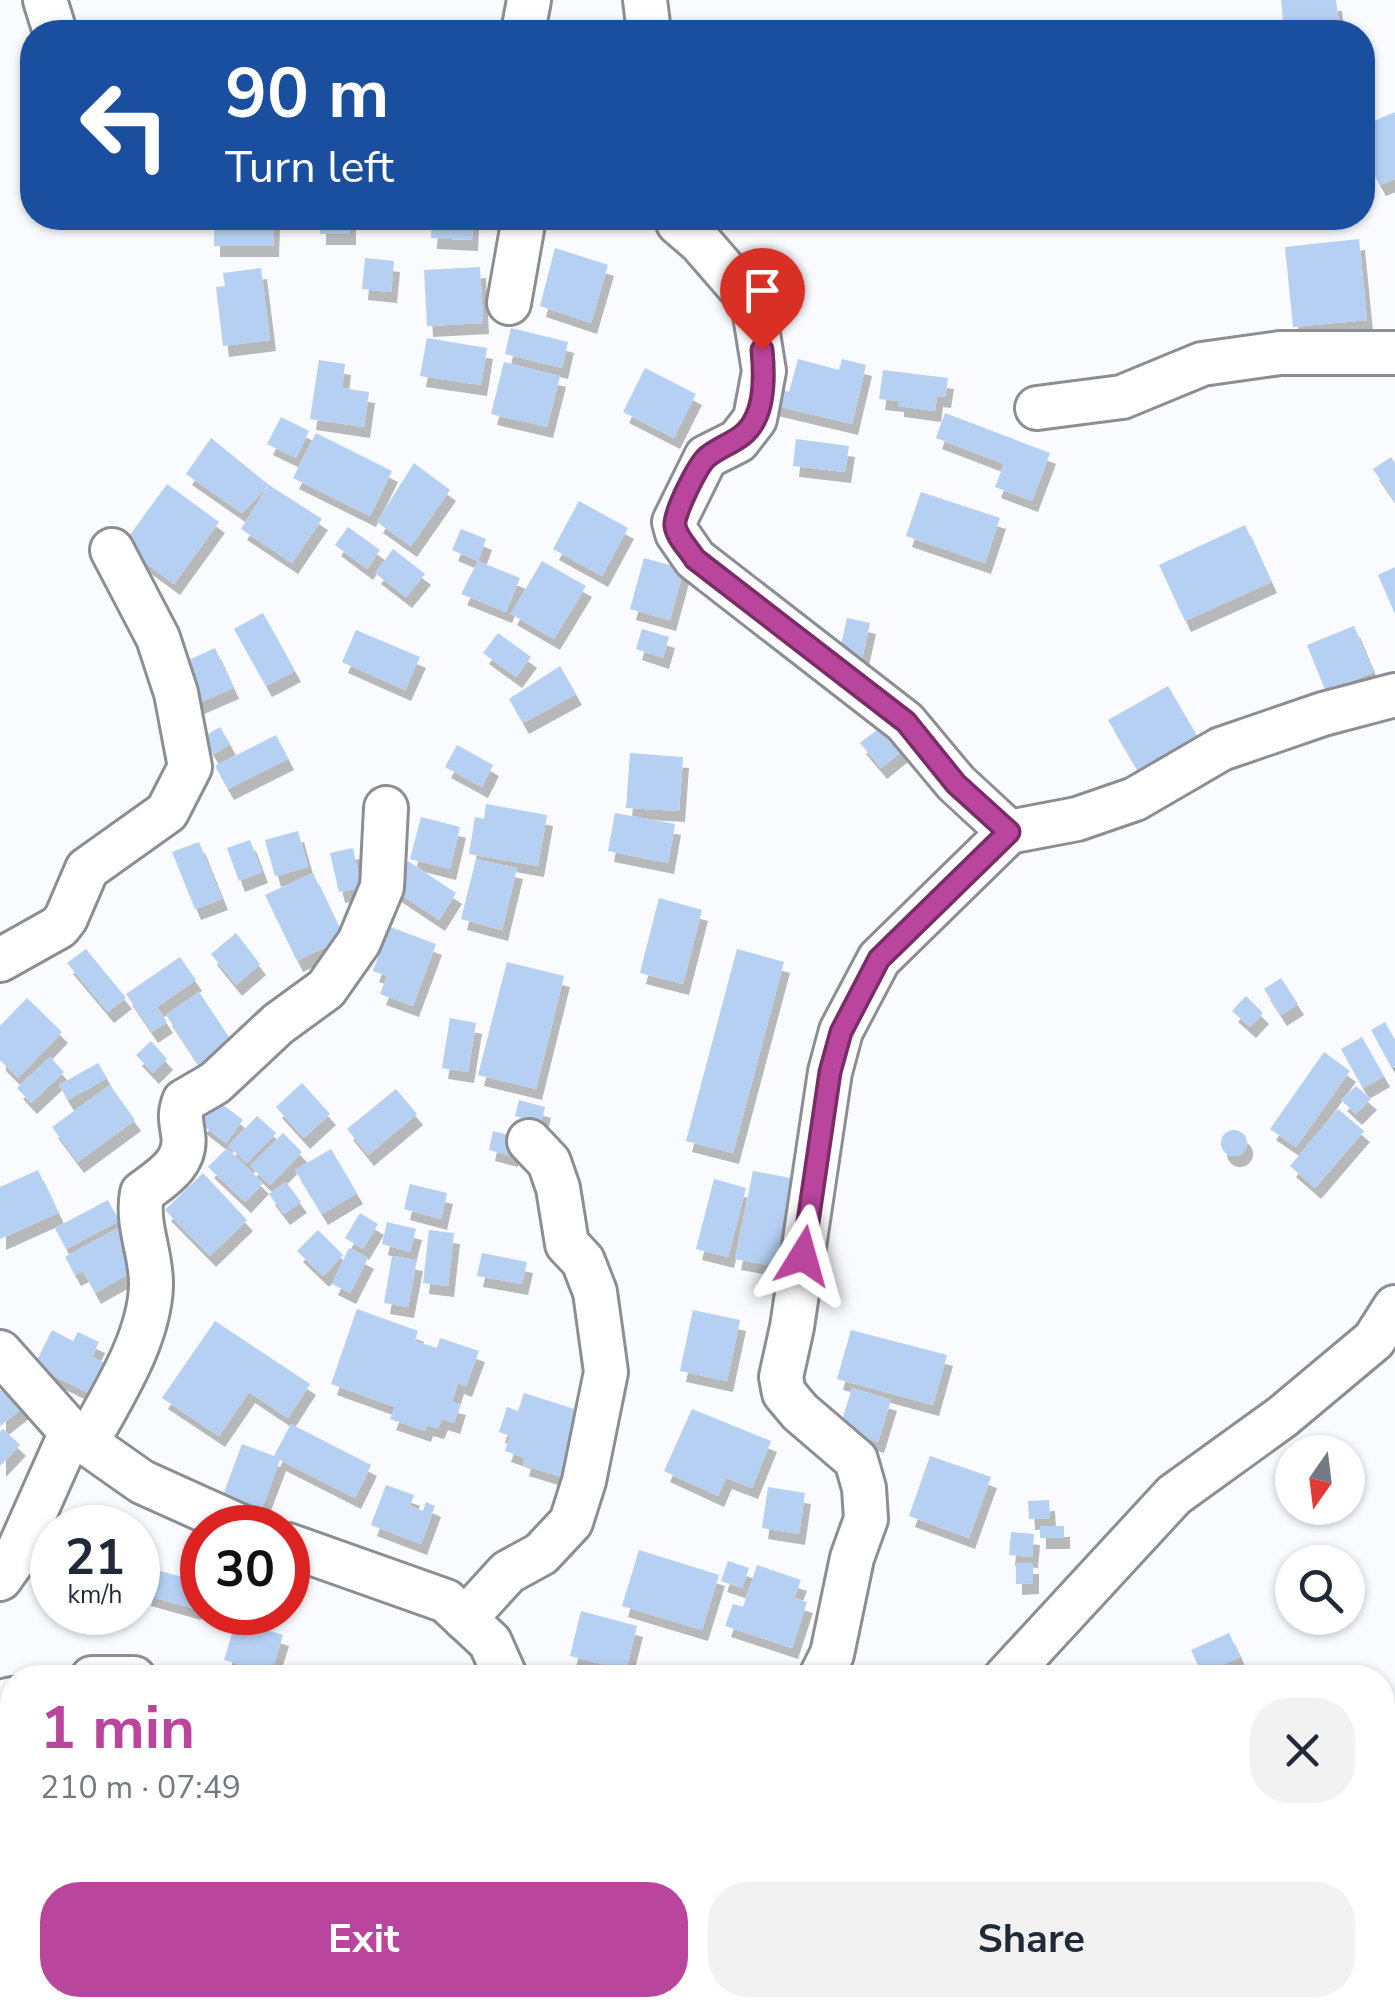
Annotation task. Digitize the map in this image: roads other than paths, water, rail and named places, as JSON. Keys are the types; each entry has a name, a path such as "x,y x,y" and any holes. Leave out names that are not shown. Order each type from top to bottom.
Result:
{"street":[{"path":"509,303 522,230"},
{"path":"685,230 711,253 753,303 764,371 756,419 738,441 706,458 674,522 677,533 695,559 906,722 956,784 1009,832"},
{"path":"1037,408 1122,397 1202,364 1280,352 1395,353"},
{"path":"0,960 58,927 66,918 87,868 167,812 190,768 176,693 158,638 112,550"},
{"path":"826,1665 866,1519 864,1488 856,1460 800,1412 784,1393 781,1376 792,1327 830,1072 841,1032 879,959 1009,832 1077,819 1134,799 1221,749 1323,714 1395,695"},
{"path":"0,1579 79,1438 123,1374 145,1320 151,1284 140,1204 142,1194 176,1167 185,1139 179,1116 184,1101 215,1083 278,1024 326,989 359,942 382,887 386,808"},
{"path":"465,1618 508,1572 541,1554 571,1522 584,1481 606,1372 596,1292 583,1261 568,1244 549,1162 529,1141"},
{"path":"1017,1665 1174,1496 1282,1417 1374,1340 1395,1306"},
{"path":"0,1352 79,1438 142,1482 193,1505"},
{"path":"310,1553 446,1602 490,1642 500,1665"}]}
